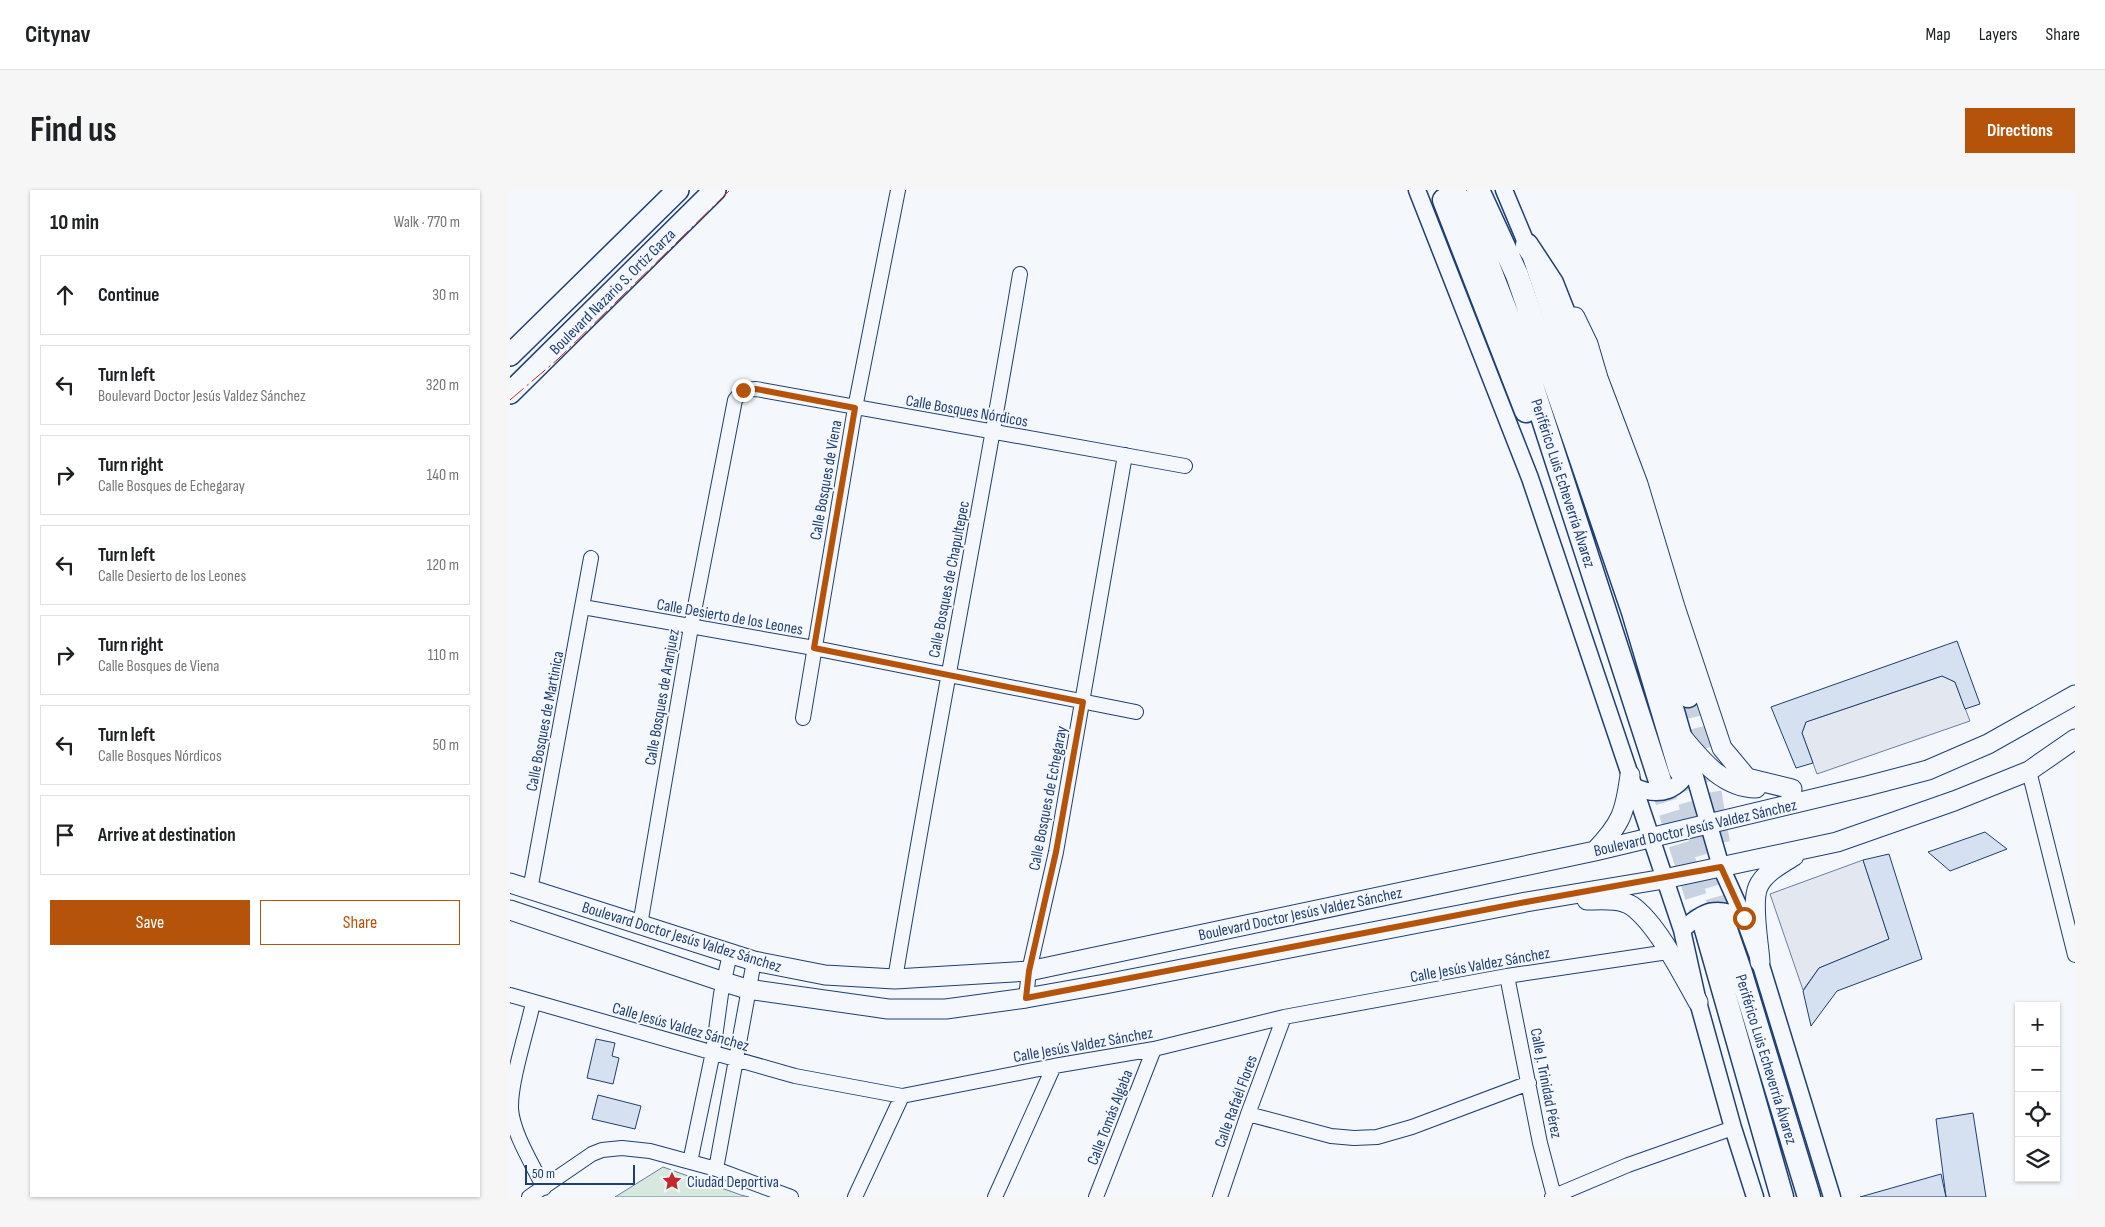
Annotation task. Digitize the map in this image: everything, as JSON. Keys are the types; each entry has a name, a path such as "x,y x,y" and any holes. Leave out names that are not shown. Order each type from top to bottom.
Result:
{"highway":[{"path":"1440,190 1527,414 1563,522 1589,562"},
{"name":"Periférico Luis Echeverría Álvarez","path":"1454,190 1477,236 1518,342 1660,780"},
{"name":"Periférico Luis Echeverría Álvarez","path":"1478,190 1517,275 1686,767"},
{"path":"1527,245 1556,291 1642,544 1688,696"},
{"path":"1517,275 1544,324 1588,432"},
{"name":"Periférico Luis Echeverría Álvarez","path":"1726,921 1750,966 1810,1197"},
{"name":"Periférico Luis Echeverría Álvarez","path":"1726,921 1782,1197"}],"main road":[{"name":"Boulevard Nazario S. Ortiz Garza","path":"510,355 678,190"},
{"name":"Boulevard Nazario S. Ortiz Garza","path":"514,380 715,190"},
{"path":"1556,291 1567,300 1588,344 1598,378 1638,484 1675,607 1722,748 1747,778 1792,789"},
{"name":"Boulevard Doctor Jesús Valdez Sánchez","path":"510,883 730,954 754,961 825,975 895,979 1029,971 1650,839 1868,786 1928,770 1979,748 2075,695"},
{"path":"1683,738 1710,769 1744,788 1792,789 1868,786"},
{"name":"Boulevard Doctor Jesús Valdez Sánchez","path":"510,910 724,982 748,988 888,1009 946,1009 1026,998 1526,902 1664,879 1837,842 1898,821 2029,770 2075,738"},
{"path":"1594,851 1611,834 1621,820 1632,781"},
{"path":"1750,966 1758,887 1773,869 1805,849"},
{"path":"1526,902 1593,900 1616,901 1632,906 1652,926 1698,1002"}],"street":[{"name":"Calle Bosques de Viena","path":"803,718 855,408 898,190"},
{"path":"1417,190 1530,478 1632,781 1682,930 1698,1002 1733,1128 1755,1197"},
{"path":"1504,190 1527,245 1639,580 1683,738 1687,775 1679,784 1668,790 1657,792 1645,791 1632,781"},
{"name":"Calle Bosques de Chapultepec","path":"895,979 948,674 994,432 1020,274"},
{"name":"Calle Bosques Nórdicos","path":"743,390 756,389 1185,466"},
{"name":"Calle Bosques de Aranjuez","path":"640,925 690,627 735,400 743,390"},
{"name":"Calle Bosques de Echegaray","path":"1026,998 1029,971 1056,852 1125,456"},
{"name":"Calle Bosques de Martinica","path":"530,890 591,558"},
{"name":"Calle Desierto de los Leones","path":"583,607 814,648 1136,712"},
{"path":"1686,767 1710,824 1721,867 1726,921"},
{"path":"2029,770 2075,955"},
{"path":"1682,930 1697,916 1713,911 1727,910 1726,921"},
{"name":"Calle Jesús Valdez Sánchez","path":"510,995 795,1076 902,1096 1054,1066 1154,1049 1284,1018 1507,976 1668,952"},
{"path":"690,1162 713,1052 730,954"},
{"path":"716,1169 754,961"},
{"path":"1750,966 1832,1197"},
{"name":"Calle J. Trinidad Pérez","path":"1507,976 1540,1143 1553,1197"},
{"path":"534,1002 513,1085 511,1110 514,1126 544,1188"},
{"name":"Calle Rafaél Flores","path":"1220,1197 1248,1114 1284,1018"},
{"name":"Calle Tomás Algaba","path":"1096,1197 1154,1049"},
{"path":"995,1197 1054,1066"},
{"path":"1248,1114 1331,1136 1354,1138 1377,1136 1412,1127 1529,1083"},
{"path":"855,1197 902,1096"},
{"path":"1553,1197 1628,1165 1733,1128"},
{"path":"529,1197 592,1154 602,1150 622,1148 641,1150 716,1169 791,1197"}],"shaded area":[{"path":"1942,676 1955,682 1970,721 1817,774 1802,733 1806,722"},
{"path":"1863,860 1889,939 1819,968 1803,990 1770,894"},
{"name":"Ciudad Deportiva","path":"663,1167 741,1195 749,1197 615,1197"}],"building":[{"path":"1957,641 1980,704 1965,709 1955,682 1942,676 1806,722 1802,733 1813,763 1796,768 1771,707"},
{"path":"1985,832 2007,849 1950,871 1928,852"},
{"path":"1889,854 1922,959 1837,991 1811,1026 1803,991 1819,968 1889,939 1863,860"},
{"path":"596,1039 615,1043 612,1056 619,1058 613,1084 587,1078"},
{"path":"598,1095 641,1106 635,1129 592,1119"},
{"path":"1973,1113 1986,1197 1946,1197 1936,1119"},
{"path":"1941,1174 1946,1197 1860,1197"}],"tunnel":[{"path":"1688,696 1710,789 1719,843"},
{"path":"1680,770 1723,921"},
{"path":"1660,781 1705,926"}],"power":[{"path":"510,400 558,359 730,190"}],"place":[{"name":"Ciudad Deportiva","path":"672,1181"}],"route":[{"path":"743,390 756,389 855,408 814,648 1083,702 1056,852 1029,971 1026,998 1526,902 1664,879 1721,867 1744,918"}]}
